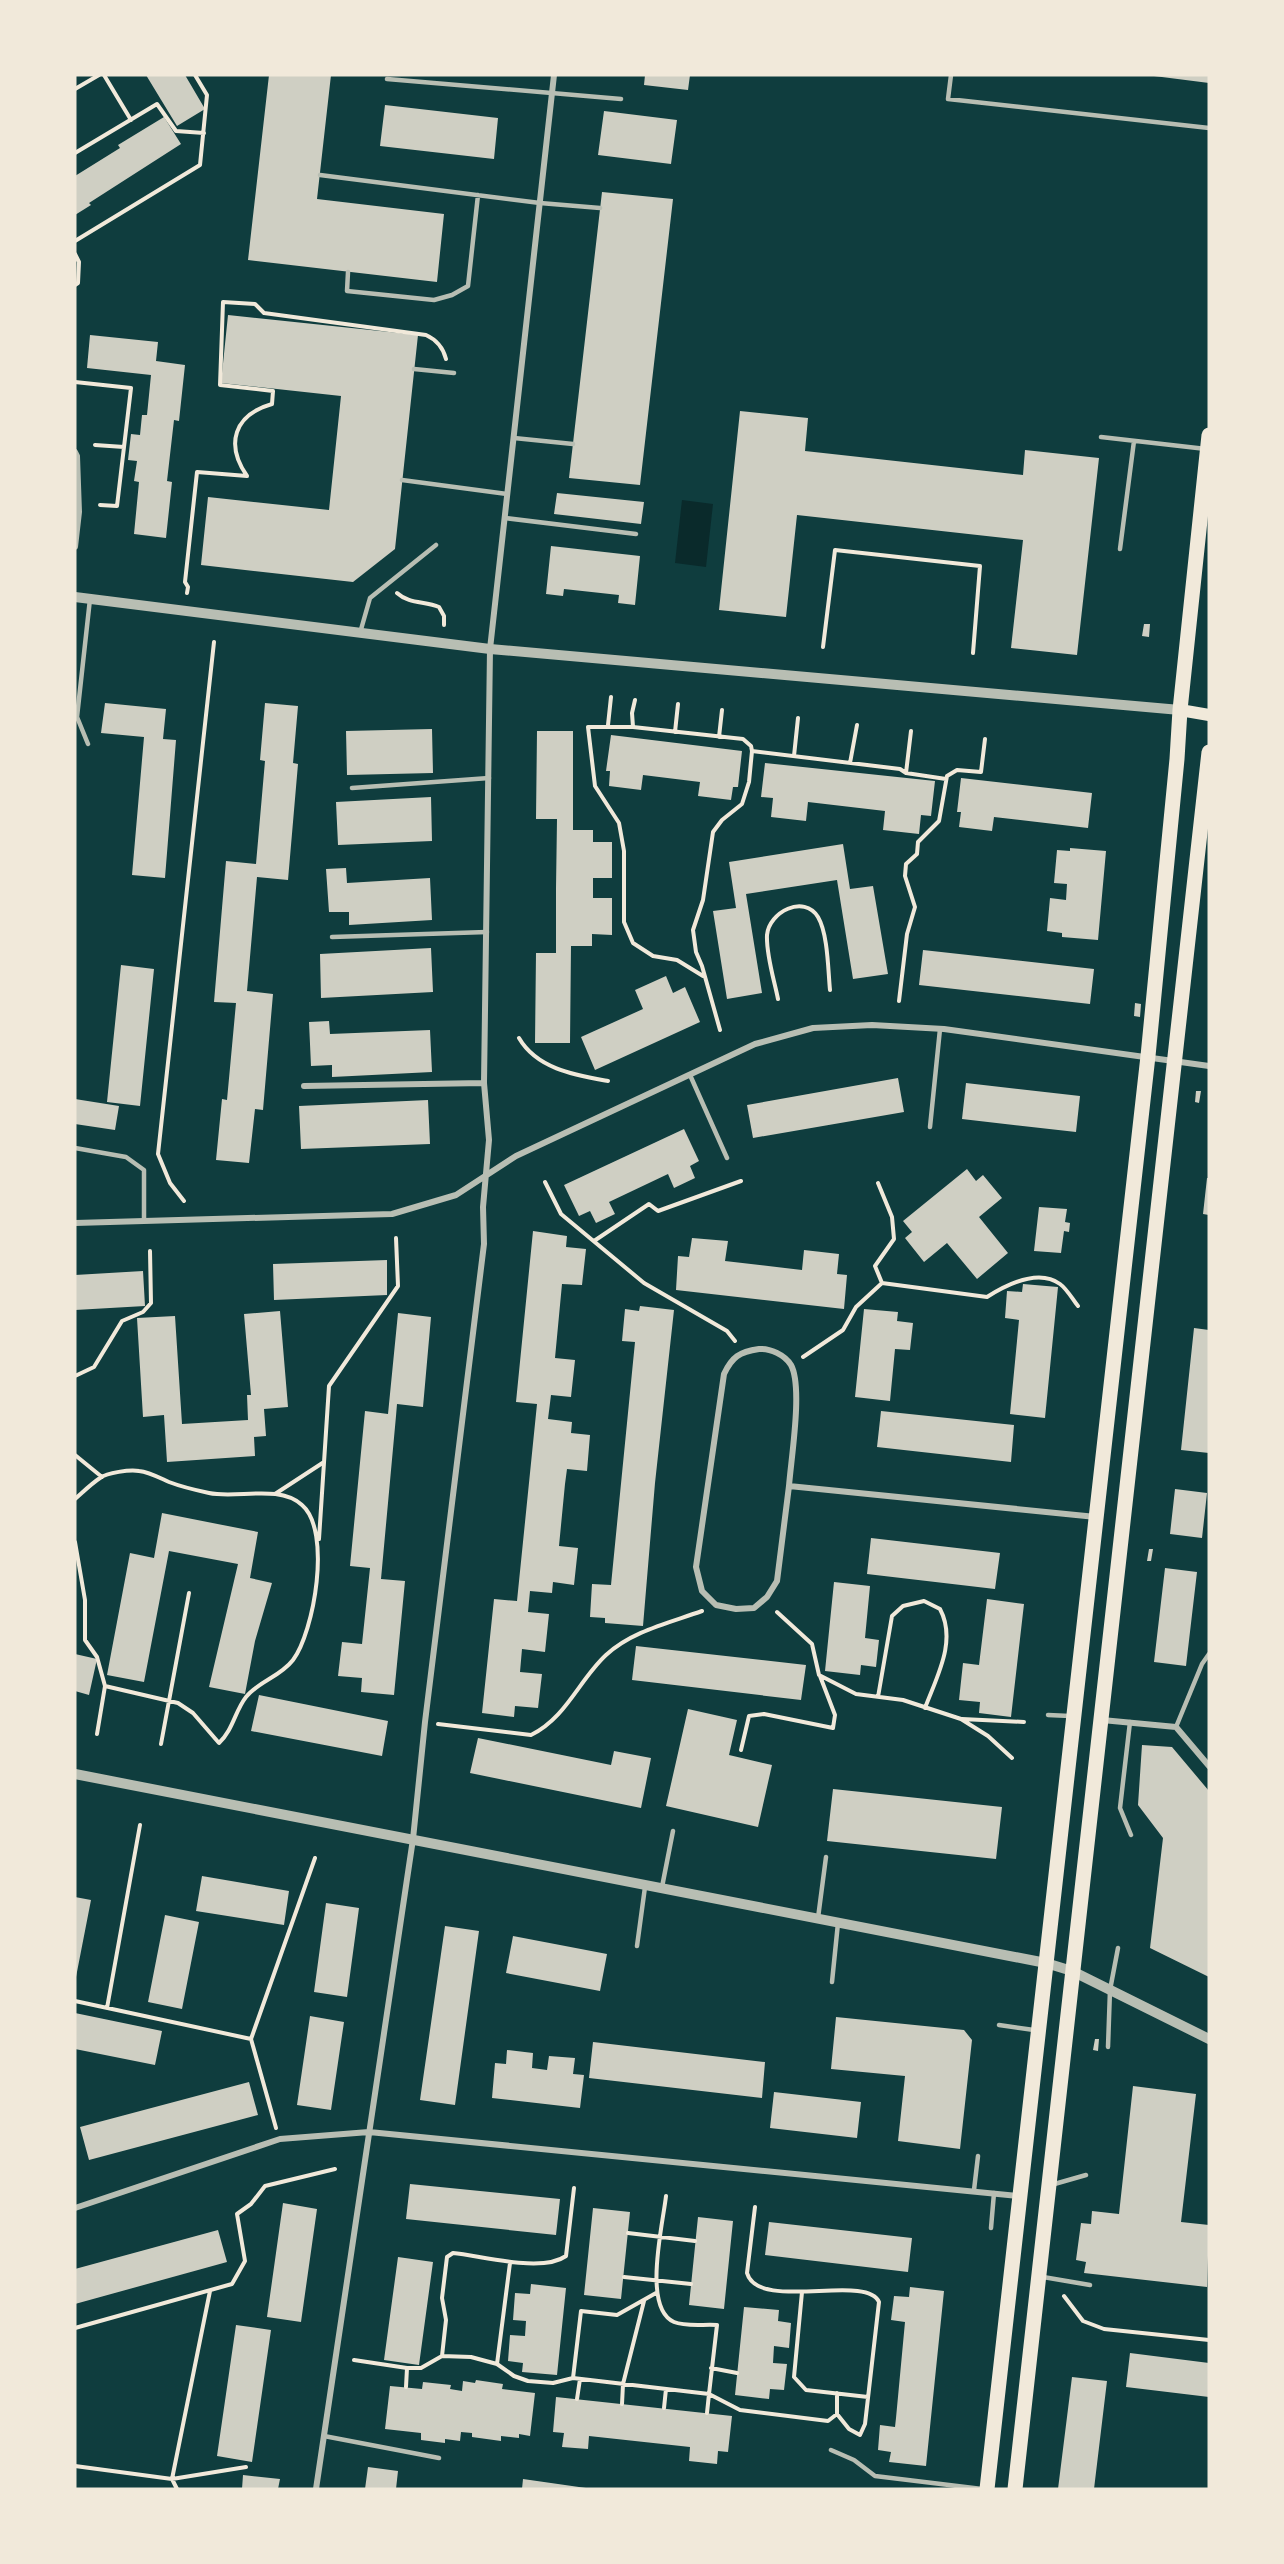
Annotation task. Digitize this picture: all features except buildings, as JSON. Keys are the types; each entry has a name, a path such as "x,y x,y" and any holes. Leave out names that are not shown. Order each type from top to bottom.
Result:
{"main road":[{"path":"987,2489 1148,1056 1180,710 1208,442"},
{"path":"1180,710 1209,716"},
{"path":"1015,2489 1209,752"},
{"path":"1097,1517 1124,1520"},
{"path":"1074,1717 1100,1719"}],"street":[{"path":"316,2489 413,1839 425,1722 484,1244 485,1176 489,1140 484,1083 490,649 554,75"},
{"path":"75,452 79,512 75,547"},
{"path":"75,597 490,649 1180,710"},
{"path":"75,1223 392,1214 456,1195 516,1156 754,1044 813,1029 872,1025 940,1029 1209,1066"},
{"path":"304,1086 484,1083"},
{"path":"762,1349 781,1355 791,1365 797,1387 789,1486 777,1581 767,1597 754,1608 736,1609 716,1605 702,1591 696,1567 724,1374 731,1359 742,1352 762,1349"},
{"path":"789,1486 1097,1517"},
{"path":"1100,1719 1176,1727 1209,1766"},
{"path":"75,1774 1046,1963 1072,1971 1209,2039"},
{"path":"75,2208 280,2139 369,2132 1020,2196"}],"lane":[{"path":"951,75 948,99 1209,128"},
{"path":"387,79 552,95 621,99"},
{"path":"320,175 540,203 600,208"},
{"path":"348,272 347,291 434,300 452,295 468,286 478,195"},
{"path":"414,369 454,373"},
{"path":"1101,437 1134,441 1208,442"},
{"path":"514,438 573,444"},
{"path":"1120,549 1134,441"},
{"path":"402,480 507,494"},
{"path":"505,518 636,534"},
{"path":"360,633 370,598 435,545"},
{"path":"88,744 77,717 90,599"},
{"path":"352,789 489,778"},
{"path":"332,937 487,932"},
{"path":"930,1127 940,1029"},
{"path":"690,1075 727,1158"},
{"path":"75,1148 126,1156 144,1170 144,1221"},
{"path":"1176,1727 1202,1664 1209,1654"},
{"path":"1048,1715 1074,1717"},
{"path":"1130,1722 1120,1808 1131,1835"},
{"path":"662,1888 673,1831"},
{"path":"818,1918 826,1857"},
{"path":"637,1946 645,1884"},
{"path":"832,1982 838,1922"},
{"path":"1108,2047 1110,1990 1118,1948"},
{"path":"999,2025 1039,2031"},
{"path":"974,2190 978,2156"},
{"path":"1049,2186 1086,2175"},
{"path":"991,2228 994,2193"},
{"path":"1038,2276 1090,2285"},
{"path":"324,2436 439,2458"},
{"path":"831,2450 854,2460 875,2476 982,2489"}],"path":[{"path":"75,89 99,75"},
{"path":"104,75 131,120"},
{"path":"75,241 200,165 207,95 195,75"},
{"path":"75,153 157,104 176,131 204,133"},
{"path":"75,255 79,262 78,283 75,285"},
{"path":"188,593 188,587 184,582 197,472 247,476 237,462 234,449 236,436 241,424 250,413 272,404 273,391 220,385 223,302 255,304 264,313 426,335 435,340 443,349 446,358 445,368"},
{"path":"75,382 130,388 117,506 100,505"},
{"path":"95,445 124,447"},
{"path":"823,647 835,550 980,566 973,653"},
{"path":"389,583 399,596 411,602 426,602 439,607 444,616 444,625"},
{"path":"184,1201 170,1183 158,1154 214,642"},
{"path":"608,725 611,697"},
{"path":"633,727 632,713 635,700"},
{"path":"675,732 678,705"},
{"path":"719,737 722,710"},
{"path":"794,756 798,718"},
{"path":"703,976 677,960 653,956 633,943 624,922 624,851 619,823 594,786 588,727 608,725 743,739 751,746 749,782 742,804 722,820 712,832 708,849 707,877 693,930 696,952 720,1030"},
{"path":"850,763 857,725"},
{"path":"906,772 911,731"},
{"path":"899,1000 907,934 915,907 905,876 906,864 916,854 918,842 939,821 947,776 957,770 981,772 985,740"},
{"path":"752,751 900,769 946,779"},
{"path":"778,999 767,936 769,925 777,914 790,907 805,907 817,914 823,927 830,990"},
{"path":"519,1038 536,1058 554,1068 608,1081"},
{"path":"594,1241 649,1204 658,1211 741,1181"},
{"path":"545,1182 561,1214 644,1283 727,1331 735,1341"},
{"path":"878,1183 892,1217 894,1239 876,1266 882,1283"},
{"path":"105,1686 170,1700 193,1713 219,1743 228,1735 246,1696 278,1675 292,1661 304,1642 310,1619 318,1549 329,1386 399,1286 396,1238"},
{"path":"75,1376 94,1367 122,1321 143,1312 151,1303 150,1251"},
{"path":"882,1283 987,1297 1008,1283 1039,1277 1059,1283 1078,1306"},
{"path":"803,1357 843,1330 856,1307 882,1283"},
{"path":"75,1455 102,1477"},
{"path":"274,1494 324,1462"},
{"path":"75,1499 102,1477 139,1470 183,1487 221,1496 274,1494 290,1498 303,1505 314,1524 318,1549"},
{"path":"75,1545 85,1600 85,1640 97,1657 105,1686 97,1734"},
{"path":"161,1744 189,1593"},
{"path":"878,1697 892,1616 903,1606 924,1602 940,1609 946,1623 948,1638 926,1708"},
{"path":"425,1722 531,1735 543,1729 560,1713 605,1656 629,1638 716,1605"},
{"path":"741,1750 748,1730 749,1716 764,1714 833,1728 835,1715 819,1675 812,1644 777,1612"},
{"path":"819,1675 856,1694 903,1700 961,1719 1024,1722"},
{"path":"961,1719 988,1736 1011,1758"},
{"path":"107,2008 140,1825"},
{"path":"280,2139 251,2039 315,1858"},
{"path":"75,2001 251,2039"},
{"path":"75,2328 232,2284 245,2261 237,2214 251,2204 265,2186 335,2169"},
{"path":"442,2356 446,2320 442,2298 447,2258 453,2253 510,2263 550,2264 566,2256 574,2188"},
{"path":"666,2196 656,2293 664,2314 672,2321 717,2325 707,2413"},
{"path":"755,2207 747,2273 749,2282 757,2287 802,2292 846,2290 876,2295 879,2301 865,2424 860,2435 849,2430 837,2414 837,2393"},
{"path":"628,2233 695,2241"},
{"path":"497,2364 510,2263"},
{"path":"624,2277 691,2284"},
{"path":"177,2489 172,2479 210,2290"},
{"path":"802,2292 794,2377 806,2390 868,2397"},
{"path":"573,2378 581,2311 617,2315 656,2293"},
{"path":"1064,2296 1083,2321 1104,2329 1209,2340"},
{"path":"622,2404 624,2384 645,2300"},
{"path":"354,2360 421,2368 442,2356 471,2357 497,2364 514,2376 528,2381 553,2383 573,2378 709,2394 740,2410 828,2421 837,2414"},
{"path":"406,2387 407,2368"},
{"path":"711,2368 737,2373"},
{"path":"578,2399 580,2379"},
{"path":"664,2408 666,2389"},
{"path":"75,2466 172,2479 246,2467"}],"water":[{"path":"682,500 713,504 706,567 675,563"}]}
